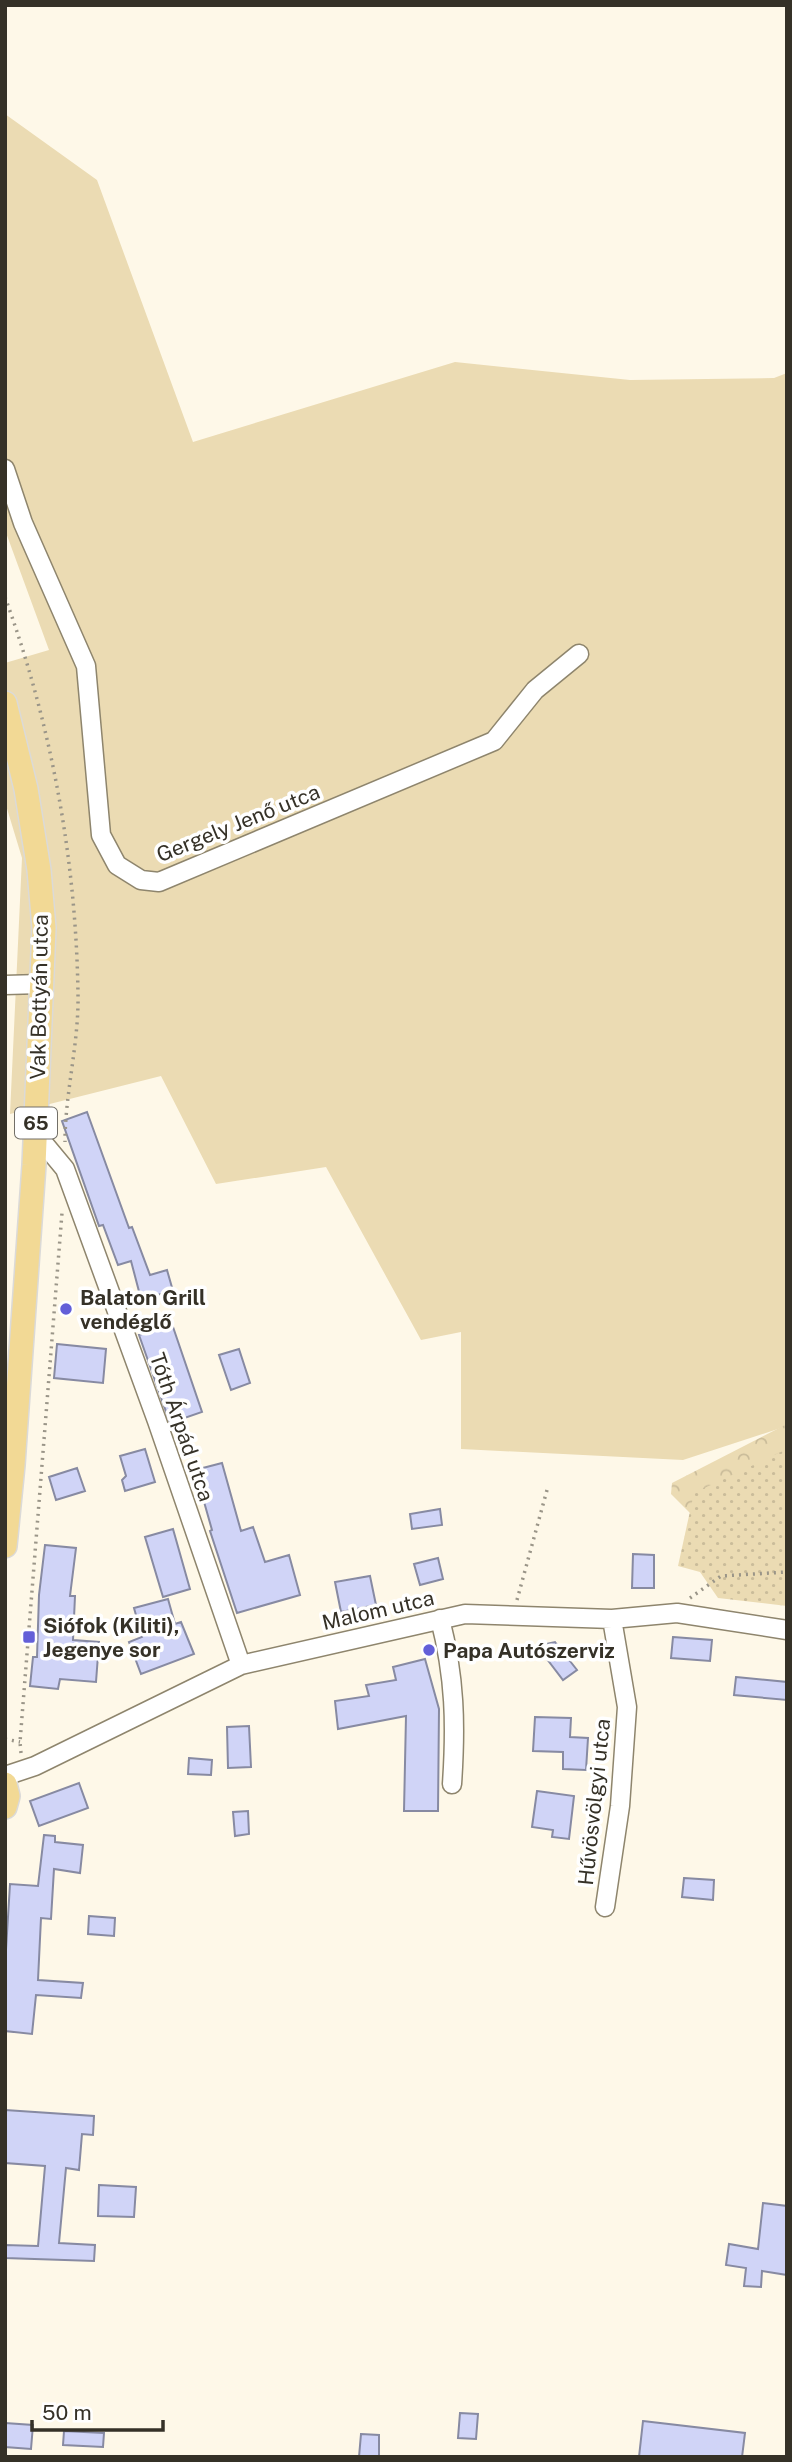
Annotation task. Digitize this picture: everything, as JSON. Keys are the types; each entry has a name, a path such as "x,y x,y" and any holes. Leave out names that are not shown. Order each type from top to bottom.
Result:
{"main road":[{"name":"Vak Bottyán utca","path":"5,703 26,789 39,870 44,928 36,1134 5,1546"},
{"path":"5,1784 8,1796 5,1807"}],"street":[{"name":"Gergely Jenő utca","path":"5,469 23,523 86,666 101,835 117,865 141,880 159,882 494,741 535,690 579,654"},
{"path":"5,985 41,984"},
{"name":"Tóth Árpád utca","path":"36,1134 65,1169 157,1421 241,1665"},
{"name":"Malom utca","path":"5,1776 35,1766 241,1665 465,1614 612,1619 677,1613 787,1630"},
{"path":"440,1619 450,1657 456,1730 452,1784"},
{"name":"Hűvösvölgyi utca","path":"606,1907 620,1806 627,1707 612,1619"}],"path":[{"path":"513,1616 547,1490"},
{"path":"677,1613 693,1594 720,1576 787,1572"},
{"path":"5,1739 20,1742"}],"green space":[{"path":"5,114 97,180 193,442 455,362 630,380 774,378 787,373 787,1426 683,1460 461,1449 461,1332 421,1340 326,1167 216,1184 161,1076 10,1114 22,858 5,802 5,663 49,650 5,530"},
{"path":"787,1424 787,1514 692,1515 671,1494 672,1483"},
{"path":"787,1449 787,1606 718,1598 700,1572 678,1566 694,1493"}],"building":[{"path":"87,1112 129,1228 132,1227 150,1275 167,1270 173,1291 141,1299 131,1261 118,1265 103,1225 99,1226 62,1121"},
{"path":"172,1324 202,1412 170,1423 139,1335"},
{"path":"57,1344 106,1349 103,1383 54,1378"},
{"path":"239,1349 250,1383 231,1390 219,1355"},
{"path":"145,1449 155,1482 125,1491 122,1480 126,1476 120,1456"},
{"path":"222,1463 241,1531 253,1527 265,1562 289,1555 300,1595 237,1613 210,1531 212,1530 195,1470"},
{"path":"77,1468 85,1491 56,1500 49,1477"},
{"path":"440,1509 442,1525 412,1529 410,1514"},
{"path":"173,1529 190,1589 163,1597 145,1537"},
{"path":"45,1545 76,1548 70,1596 75,1596 73,1640 99,1642 96,1682 60,1679 58,1689 30,1686 33,1657 37,1657 39,1595"},
{"path":"633,1554 654,1555 654,1588 632,1588"},
{"path":"438,1558 443,1579 420,1585 414,1564"},
{"path":"370,1576 376,1605 341,1612 335,1582"},
{"path":"168,1599 175,1624 181,1622 194,1654 141,1674 129,1642 142,1637 134,1608"},
{"path":"673,1637 712,1640 710,1661 671,1658"},
{"path":"555,1642 577,1670 563,1680 537,1646"},
{"path":"425,1659 439,1709 438,1811 404,1811 406,1716 338,1729 335,1701 369,1696 366,1685 396,1680 393,1667"},
{"path":"736,1677 787,1682 787,1700 734,1695"},
{"path":"535,1717 571,1718 570,1737 588,1738 586,1770 563,1769 563,1752 533,1751"},
{"path":"249,1726 251,1767 228,1768 227,1727"},
{"path":"189,1758 212,1760 211,1775 188,1774"},
{"path":"79,1783 88,1808 39,1826 30,1801"},
{"path":"537,1791 574,1796 569,1839 552,1837 553,1830 532,1827"},
{"path":"248,1811 249,1834 235,1836 233,1812"},
{"path":"44,1835 55,1836 55,1842 83,1845 80,1873 54,1869 51,1919 41,1918 38,1980 83,1983 81,1998 36,1995 32,2034 5,2031 5,1966 10,1884 38,1886"},
{"path":"684,1878 714,1880 713,1900 682,1897"},
{"path":"89,1916 115,1918 114,1936 88,1934"},
{"path":"5,2110 94,2116 93,2135 82,2134 79,2170 66,2168 59,2243 95,2245 94,2261 5,2258 5,2245 38,2246 45,2166 5,2163"},
{"path":"99,2185 136,2187 134,2217 98,2216"},
{"path":"763,2203 787,2206 787,2275 762,2271 761,2287 744,2286 746,2268 726,2265 729,2244 758,2249"},
{"path":"460,2413 478,2414 476,2439 458,2438"},
{"path":"643,2421 745,2433 742,2457 639,2457"},
{"path":"5,2423 33,2425 31,2449 5,2447"},
{"path":"64,2431 104,2433 103,2447 63,2445"},
{"path":"361,2434 379,2435 379,2457 359,2457"}],"place":[{"name":"Balaton Grill vendéglő","path":"66,1309"},
{"name":"Siófok (Kiliti), Jegenye sor","path":"29,1637"},
{"name":"Papa Autószerviz","path":"429,1650"}]}
